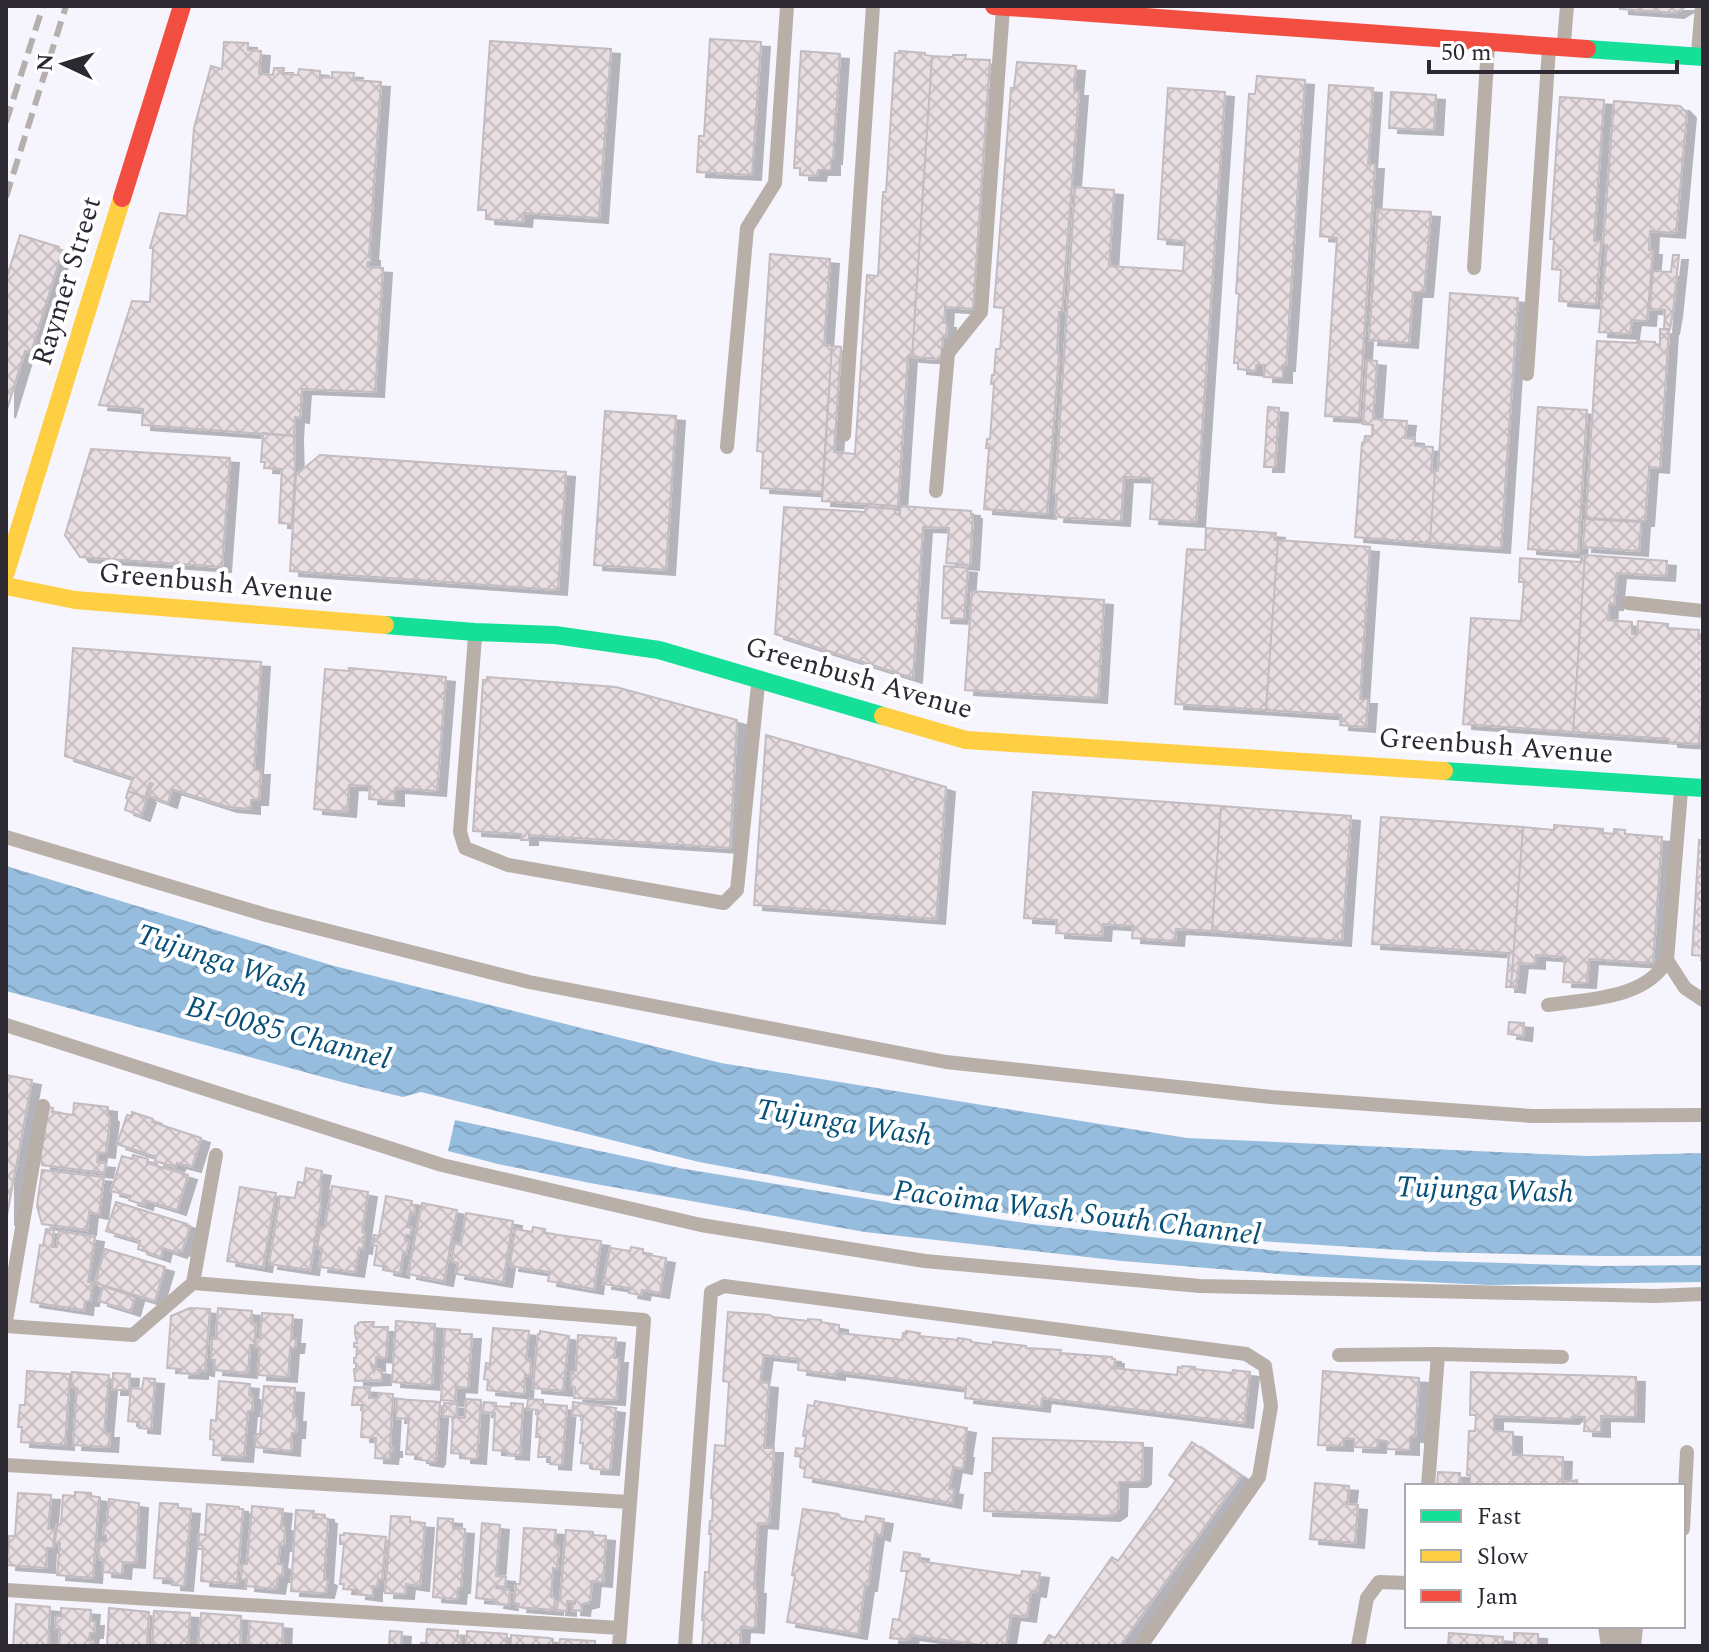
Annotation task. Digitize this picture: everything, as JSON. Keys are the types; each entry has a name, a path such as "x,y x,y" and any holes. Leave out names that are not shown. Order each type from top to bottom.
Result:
{"street":[{"name":"Raymer Street","path":"6,572 182,6"},
{"path":"994,6 1700,57"},
{"name":"Greenbush Avenue","path":"6,586 75,600 475,632 555,635 659,650 966,740 1703,788"}],"lane":[{"path":"727,447 747,228 775,183 787,6"},
{"path":"844,435 873,6"},
{"path":"936,491 948,353 981,312 1003,6"},
{"path":"1527,374 1557,46 1567,6"},
{"path":"1700,57 1702,6"},
{"path":"1474,268 1488,41"},
{"path":"1628,603 1703,611"},
{"path":"475,632 460,832 465,848 508,865 724,903 737,890 758,680"},
{"path":"1548,1005 1596,998 1633,988 1662,970 1667,960 1681,787"},
{"path":"6,837 266,915 529,982 946,1062 1271,1097 1532,1116 1703,1115"},
{"path":"1667,960 1685,988 1703,1000"},
{"path":"6,1025 442,1165 701,1225 925,1261 1200,1286 1655,1296 1703,1294"},
{"path":"43,1106 6,1323 133,1335 193,1283 216,1155"},
{"path":"193,1283 644,1320 619,1646"},
{"path":"685,1646 711,1292 724,1286 1246,1354 1265,1366 1271,1406 1259,1477 1141,1646"},
{"path":"1428,1484 1438,1354"},
{"path":"1339,1355 1562,1357"},
{"path":"1685,1490 1687,1452"},
{"path":"6,1465 629,1502"},
{"path":"1358,1646 1367,1598 1379,1582 1405,1583"},
{"path":"6,1590 620,1628"}],"water":[{"path":"6,866 334,966 721,1063 1187,1138 1588,1156 1703,1153 1703,1256 1431,1252 1228,1239 1039,1218 868,1193 699,1162 421,1092 403,1097 6,991 6,971 9,971 6,970"},
{"path":"455,1120 679,1168 1032,1224 1278,1251 1411,1260 1598,1266 1703,1265 1703,1282 1488,1285 1304,1276 1122,1261 865,1232 590,1183 448,1151"}],"building":[{"path":"1620,6 1687,6 1675,13 1620,9"},
{"path":"710,39 761,42 752,175 697,172 699,136 704,136"},
{"path":"490,41 611,49 599,218 524,213 523,222 486,219 486,210 478,210"},
{"path":"224,42 248,43 248,50 261,51 259,74 273,75 274,68 284,68 283,74 298,75 299,69 320,71 320,77 332,78 332,72 354,73 353,80 381,82 371,262 367,267 383,268 375,392 302,389 300,418 295,417 294,436 142,425 143,409 99,405 132,301 150,302 153,248 150,248 160,213 187,216 194,128 211,66 222,69"},
{"path":"801,51 840,54 831,170 818,170 817,176 800,175 800,168 794,168"},
{"path":"895,53 932,56 912,357 908,356 898,506 822,501 832,346 841,347 834,452 855,454 867,275 878,276"},
{"path":"953,55 990,60 973,309 945,307 946,337 943,337 941,359 912,357 932,56"},
{"path":"1017,62 1076,66 1074,91 1079,91 1062,312 1059,312 1059,354 1047,514 984,509 989,448 986,448 987,439 990,439 994,384 991,384 996,349 1000,349 1004,308 994,307 1011,88 1014,88"},
{"path":"1257,76 1305,80 1283,378 1264,377 1265,365 1256,365 1256,371 1238,369 1238,363 1234,363 1249,94 1255,94"},
{"path":"1329,85 1373,88 1368,164 1375,164 1359,418 1325,416 1337,238 1320,236"},
{"path":"1168,88 1225,92 1196,522 1150,519 1153,478 1124,477 1121,521 1055,517 1075,187 1114,190 1109,266 1183,271 1185,241 1158,239"},
{"path":"1391,92 1436,95 1434,130 1389,128"},
{"path":"1560,97 1604,100 1594,241 1601,241 1596,304 1559,301 1561,270 1552,269 1554,239 1550,239"},
{"path":"1614,101 1680,106 1687,113 1676,233 1650,231 1649,250 1653,250 1647,321 1632,320 1630,334 1599,332"},
{"path":"1378,209 1431,212 1424,292 1413,292 1409,343 1369,340"},
{"path":"20,235 59,247 58,251 62,252 31,352 25,351 6,413 6,280"},
{"path":"770,254 830,259 824,345 832,346 822,492 761,488 763,452 757,451"},
{"path":"1673,255 1679,255 1673,312 1670,329 1664,329 1665,310 1650,309 1653,271 1671,272"},
{"path":"1450,293 1518,298 1501,548 1430,543"},
{"path":"1660,329 1669,330 1660,468 1649,467 1645,521 1586,518 1597,341 1655,342 1660,345"},
{"path":"1367,360 1377,361 1373,419 1407,421 1405,438 1415,439 1415,446 1433,447 1431,470 1435,470 1430,543 1355,537 1362,443 1365,436 1372,436 1373,425 1363,424"},
{"path":"1268,407 1279,408 1275,467 1264,467"},
{"path":"1538,407 1587,410 1578,553 1528,549"},
{"path":"605,411 676,416 666,570 594,565"},
{"path":"263,433 294,436 292,524 279,523 282,469 264,468 265,462 261,462"},
{"path":"91,449 230,458 222,567 80,557 65,535"},
{"path":"320,455 566,472 558,590 290,571 296,475"},
{"path":"900,506 971,511 973,514 970,565 946,563 949,528 923,527 913,678 775,634 784,507 865,512 866,507 896,509 895,514 900,515"},
{"path":"1585,519 1641,522 1639,551 1583,547"},
{"path":"1206,528 1276,533 1266,710 1175,704 1187,549 1205,550"},
{"path":"1278,540 1370,547 1360,699 1368,699 1366,727 1340,725 1341,715 1266,710"},
{"path":"1582,555 1585,555 1573,732 1463,724 1471,618 1521,621 1524,582 1519,582 1520,558 1581,562"},
{"path":"1585,555 1667,561 1666,576 1617,573 1614,605 1609,605 1608,620 1632,622 1632,634 1637,634 1638,621 1668,624 1668,628 1699,630 1698,639 1703,639 1703,685 1699,744 1573,732"},
{"path":"944,566 968,568 964,619 942,618"},
{"path":"972,591 1104,600 1098,698 965,690"},
{"path":"73,648 261,662 254,770 261,770 259,800 251,800 251,809 228,807 172,789 168,803 147,795 153,784 150,783 145,797 128,791 133,778 65,756"},
{"path":"349,668 446,677 437,791 395,788 395,801 369,799 370,786 349,785 347,812 314,809 325,669 349,671"},
{"path":"487,677 616,687 737,720 730,848 529,835 529,840 521,840 521,834 473,831 483,680"},
{"path":"766,735 946,787 936,919 754,905"},
{"path":"128,791 147,798 141,816 125,810"},
{"path":"1033,792 1221,806 1212,931 1176,929 1175,941 1132,938 1133,926 1103,924 1102,936 1056,933 1057,920 1024,918"},
{"path":"1221,806 1351,816 1342,941 1212,931"},
{"path":"1381,817 1523,827 1511,987 1506,987 1509,953 1372,944"},
{"path":"1554,825 1603,829 1603,833 1614,834 1614,829 1625,830 1625,834 1662,837 1653,963 1589,959 1587,983 1563,982 1565,957 1536,955 1536,964 1519,963 1516,988 1511,987 1523,827 1554,830"},
{"path":"1699,840 1703,840 1703,956 1692,955"},
{"path":"1509,1022 1524,1023 1523,1036 1508,1034"},
{"path":"6,1075 32,1080 6,1221"},
{"path":"74,1103 108,1107 110,1117 106,1153 98,1152 97,1162 106,1163 104,1173 42,1165 38,1144 43,1106 53,1108 52,1112 73,1115"},
{"path":"132,1112 201,1138 192,1167 177,1163 175,1167 155,1161 156,1157 117,1144 127,1115 132,1116"},
{"path":"133,1155 148,1159 147,1163 188,1175 177,1210 145,1200 144,1205 129,1200 130,1196 111,1191 122,1156 132,1159"},
{"path":"306,1168 322,1171 319,1186 321,1203 310,1270 269,1264 280,1196 295,1198 298,1182 304,1183"},
{"path":"42,1170 104,1177 99,1214 89,1212 87,1230 42,1224 37,1206"},
{"path":"332,1186 368,1192 362,1232 365,1233 363,1249 359,1248 355,1272 319,1267 322,1249 317,1248 321,1227 325,1227"},
{"path":"240,1187 276,1193 263,1267 227,1261"},
{"path":"386,1196 412,1201 411,1205 415,1206 414,1214 410,1213 407,1227 412,1228 410,1235 406,1235 405,1240 409,1241 406,1254 403,1253 400,1273 374,1265 377,1246 372,1245 374,1235 379,1236"},
{"path":"116,1202 190,1226 182,1251 178,1253 163,1248 161,1257 138,1249 140,1241 106,1231"},
{"path":"422,1203 457,1210 444,1281 408,1274"},
{"path":"466,1213 513,1221 503,1282 456,1274 458,1263 451,1261 455,1243 461,1245"},
{"path":"533,1227 545,1229 545,1233 601,1241 594,1289 548,1281 550,1272 510,1266 515,1229 532,1232"},
{"path":"46,1229 54,1230 52,1247 57,1247 59,1231 95,1237 88,1282 93,1283 90,1301 85,1301 84,1310 31,1302 40,1245 43,1246"},
{"path":"631,1247 643,1249 643,1254 666,1258 660,1293 642,1290 641,1295 629,1293 630,1288 603,1284 610,1248 630,1251"},
{"path":"105,1249 165,1267 155,1301 95,1283"},
{"path":"103,1286 135,1297 131,1311 99,1301"},
{"path":"190,1308 210,1309 205,1371 199,1370 199,1374 180,1373 181,1369 167,1368 171,1316"},
{"path":"218,1308 252,1311 251,1323 256,1323 254,1345 250,1345 248,1373 214,1370 212,1338 216,1339"},
{"path":"728,1312 821,1320 839,1325 839,1333 902,1340 906,1331 920,1333 919,1336 1112,1357 1115,1359 1114,1368 1177,1375 1178,1367 1182,1366 1232,1373 1233,1370 1250,1372 1244,1423 1042,1398 1041,1407 965,1398 966,1388 836,1371 836,1375 798,1370 799,1359 764,1355 760,1382 769,1383 764,1448 774,1448 769,1524 758,1523 755,1628 741,1627 740,1646 702,1646 715,1445 725,1446 729,1382 723,1381"},
{"path":"262,1313 293,1315 291,1339 296,1339 295,1348 290,1348 288,1377 258,1375 260,1348 255,1348 256,1338 260,1338"},
{"path":"396,1321 435,1324 432,1385 392,1382"},
{"path":"361,1322 374,1322 373,1327 388,1327 386,1358 376,1357 376,1366 371,1365 374,1372 375,1369 382,1370 382,1380 355,1381 357,1347 354,1343 357,1343 355,1333 358,1333 355,1326"},
{"path":"493,1328 529,1331 526,1359 531,1360 530,1376 525,1375 524,1394 487,1390 488,1380 484,1379 486,1363 490,1364"},
{"path":"445,1329 472,1334 468,1388 456,1387 455,1401 441,1400"},
{"path":"540,1331 569,1336 563,1391 533,1388"},
{"path":"578,1335 616,1338 614,1358 619,1358 616,1400 574,1398 575,1387 571,1386 572,1371 576,1371"},
{"path":"27,1371 70,1374 65,1445 21,1442 22,1427 18,1427 20,1405 25,1405"},
{"path":"1323,1371 1419,1378 1415,1437 1410,1437 1410,1450 1387,1449 1387,1441 1378,1440 1377,1448 1354,1447 1354,1439 1344,1438 1344,1446 1318,1445"},
{"path":"72,1372 109,1375 104,1433 110,1433 109,1447 73,1445 77,1388 71,1387"},
{"path":"1471,1372 1636,1377 1635,1417 1601,1416 1601,1432 1584,1431 1585,1417 1494,1416 1494,1431 1513,1432 1513,1455 1563,1457 1562,1482 1577,1480 1578,1484 1437,1484 1438,1472 1460,1473 1459,1483 1470,1483 1470,1475 1467,1475 1469,1431 1475,1431 1476,1415 1470,1415"},
{"path":"113,1373 130,1374 129,1390 112,1390"},
{"path":"144,1378 155,1379 151,1429 139,1428 139,1422 128,1421 131,1388 142,1389"},
{"path":"219,1381 250,1384 252,1411 248,1411 244,1457 213,1455 211,1420 216,1421"},
{"path":"264,1386 295,1388 293,1417 297,1417 296,1433 292,1433 291,1451 255,1447 256,1434 260,1434"},
{"path":"354,1387 370,1388 369,1398 378,1398 378,1393 393,1394 390,1447 393,1447 393,1452 390,1452 389,1459 375,1458 376,1438 361,1437 363,1405 352,1405"},
{"path":"397,1399 440,1402 434,1462 406,1454 409,1419 396,1418"},
{"path":"466,1399 481,1400 477,1459 451,1453 453,1417 465,1418"},
{"path":"528,1399 567,1406 562,1465 550,1464 550,1457 538,1457 538,1410 527,1409"},
{"path":"815,1401 967,1428 963,1469 953,1467 949,1489 954,1490 952,1503 804,1477 805,1469 800,1467 801,1457 795,1456 796,1448 804,1449 808,1405 814,1406"},
{"path":"484,1402 511,1407 511,1403 523,1404 520,1455 493,1450 495,1413 483,1412"},
{"path":"573,1402 616,1408 610,1470 592,1469 592,1464 581,1463 583,1416 572,1415"},
{"path":"444,1403 457,1404 456,1417 443,1416"},
{"path":"993,1438 1143,1443 1142,1479 1138,1482 1119,1482 1118,1511 1111,1516 984,1511 985,1473 992,1473"},
{"path":"1192,1442 1241,1476 1120,1646 1042,1646 1049,1635 1055,1638 1112,1557 1118,1561 1176,1480 1169,1475"},
{"path":"1315,1483 1349,1486 1347,1504 1358,1505 1355,1543 1310,1539"},
{"path":"75,1492 99,1497 93,1578 57,1575 60,1543 55,1543 57,1524 61,1524 63,1495 75,1496"},
{"path":"18,1493 51,1495 48,1529 55,1529 53,1548 47,1548 46,1568 7,1565 9,1536 15,1536"},
{"path":"109,1499 139,1503 136,1563 123,1562 122,1574 103,1572 104,1560 98,1559 100,1542 106,1542 106,1535 103,1535"},
{"path":"160,1503 178,1504 178,1508 191,1509 184,1586 172,1585 172,1579 154,1578"},
{"path":"207,1504 243,1509 237,1584 201,1581 203,1549 198,1549 199,1534 205,1535"},
{"path":"252,1506 283,1509 281,1526 285,1526 284,1546 280,1546 278,1564 283,1565 282,1577 278,1577 276,1589 246,1586 247,1580 241,1580 242,1564 247,1564"},
{"path":"803,1509 865,1522 866,1516 884,1519 881,1536 875,1534 858,1634 787,1622"},
{"path":"296,1510 314,1511 313,1518 316,1514 325,1515 328,1519 324,1579 328,1581 325,1593 291,1591"},
{"path":"391,1516 410,1517 410,1522 425,1523 420,1586 406,1584 405,1594 385,1593"},
{"path":"438,1518 453,1519 453,1528 465,1529 461,1588 458,1588 457,1599 433,1597"},
{"path":"482,1523 500,1525 496,1576 506,1577 505,1587 496,1588 510,1590 509,1605 476,1598"},
{"path":"524,1528 556,1530 554,1546 559,1547 557,1569 553,1568 551,1597 555,1598 554,1610 518,1607 519,1604 514,1603 516,1584 520,1584"},
{"path":"566,1530 606,1536 603,1582 592,1581 590,1602 582,1604 581,1611 572,1610 575,1602 567,1601 567,1611 557,1610"},
{"path":"340,1535 386,1537 382,1580 378,1580 377,1587 373,1586 373,1596 343,1589 344,1584 340,1584 344,1544 340,1544"},
{"path":"904,1552 920,1554 919,1561 1021,1576 1022,1571 1040,1573 1037,1592 1031,1591 1027,1617 1011,1615 1006,1646 910,1635 909,1640 890,1638 893,1619 899,1620 907,1571 901,1571"},
{"path":"16,1604 50,1607 48,1646 13,1646"},
{"path":"61,1608 91,1610 90,1621 95,1621 94,1633 90,1633 89,1640 94,1640 94,1646 59,1646 60,1629 55,1629 56,1616 61,1616"},
{"path":"109,1608 149,1612 147,1646 107,1646"},
{"path":"154,1611 190,1613 188,1646 152,1646"},
{"path":"201,1613 241,1616 240,1646 198,1646"},
{"path":"250,1621 283,1624 282,1646 248,1646"},
{"path":"427,1629 458,1631 460,1646 421,1646 421,1643 426,1643"},
{"path":"390,1631 402,1632 401,1646 389,1646"},
{"path":"467,1631 507,1634 506,1646 466,1646"},
{"path":"1449,1633 1503,1637 1502,1646 1448,1646"},
{"path":"1514,1633 1538,1634 1538,1646 1514,1646"},
{"path":"511,1635 553,1639 553,1646 511,1646"},
{"path":"560,1639 595,1641 595,1646 559,1646"}],"railway":[{"path":"6,122 43,6"},
{"path":"6,197 66,6"}],"traffic: fast":[{"path":"1587,49 1703,57"},
{"path":"385,625 555,635 659,650 883,716"},
{"path":"1444,771 1703,788"}],"traffic: slow":[{"path":"6,572 122,198"},
{"path":"6,586 75,600 385,625"},
{"path":"883,716 966,740 1444,771"}],"traffic: jam":[{"path":"122,198 182,6"},
{"path":"994,6 1587,49"}],"water label":[{"name":"Tujunga Wash","path":"222,961"},
{"name":"BI-0085 Channel","path":"288,1033"},
{"name":"Tujunga Wash","path":"844,1123"},
{"name":"Tujunga Wash","path":"1485,1190"},
{"name":"Pacoima Wash South Channel","path":"1077,1213"}]}
